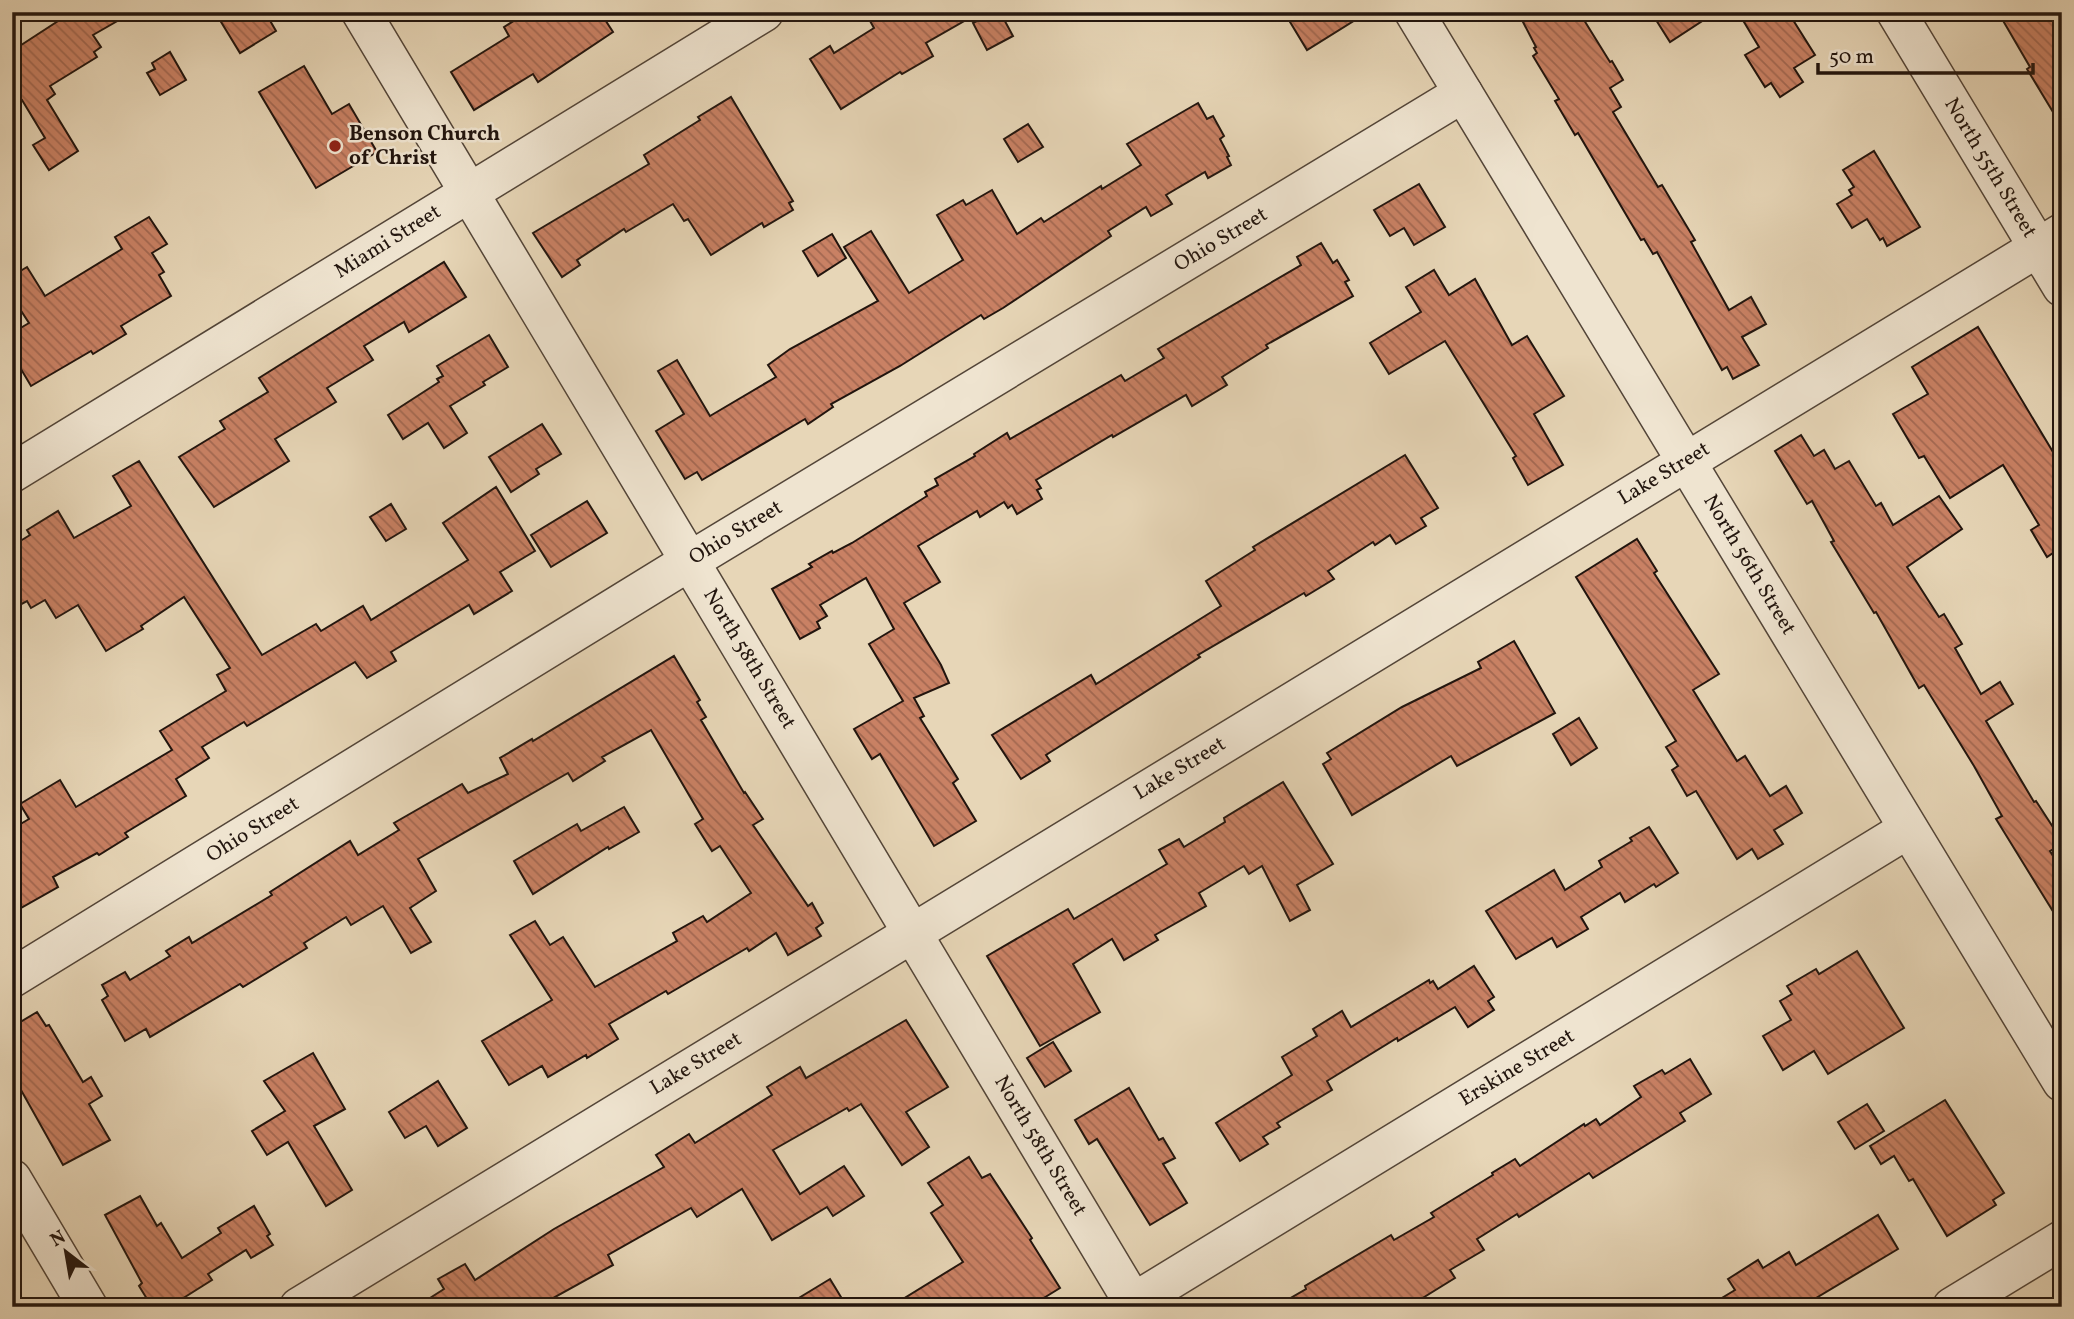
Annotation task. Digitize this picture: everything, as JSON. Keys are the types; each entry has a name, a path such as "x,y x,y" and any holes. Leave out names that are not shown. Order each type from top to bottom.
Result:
{"street":[{"name":"North 58th Street","path":"361,12 913,932 1132,1305"},
{"name":"Miami Street","path":"12,473 764,12"},
{"name":"North 56th Street","path":"1414,12 2062,1082"},
{"name":"North 55th Street","path":"1896,12 2050,240 2062,287"},
{"name":"Ohio Street","path":"12,978 690,561 1463,93"},
{"name":"Lake Street","path":"299,1307 2050,240"},
{"name":"Erskine Street","path":"1132,1305 1908,829"},
{"path":"12,1180 88,1307"},
{"path":"1952,1307 2062,1240"}],"building":[{"path":"72,12 133,12 93,35 101,47 94,52 97,57 50,86 55,94 47,100 78,151 49,170 33,145 45,138 22,100 12,105 12,51"},
{"path":"215,12 265,12 276,31 240,53"},
{"path":"528,12 600,12 613,32 538,82 533,74 474,110 451,72 509,36 504,27"},
{"path":"865,12 980,12 926,43 933,56 902,74 900,72 841,109 810,59 830,46 834,53 874,28"},
{"path":"993,12 1000,12 1013,36 987,50 973,23"},
{"path":"1284,12 1368,12 1307,50"},
{"path":"1534,12 1579,12 1610,62 1612,61 1623,80 1610,88 1621,107 1613,112 1658,187 1662,185 1695,240 1691,242 1729,310 1751,297 1766,324 1742,337 1759,365 1733,379 1727,367 1722,370 1657,252 1653,254 1644,239 1641,240 1578,133 1575,135 1555,101 1559,99 1533,56 1537,53 1534,48 1536,47 1522,20"},
{"path":"1651,12 1716,12 1670,42"},
{"path":"1738,12 1788,12 1815,55 1794,68 1803,82 1780,97 1771,83 1765,87 1745,55 1759,47"},
{"path":"1998,12 2062,12 2062,127 2027,69 2030,67"},
{"path":"170,52 186,80 160,95 147,73 155,69 152,63"},
{"path":"304,66 332,114 349,104 377,152 316,188 259,92"},
{"path":"731,97 793,201 789,203 793,210 764,227 762,223 711,255 688,219 684,221 673,204 626,232 624,229 577,260 580,265 562,277 533,233 649,164 644,155"},
{"path":"1198,103 1207,119 1213,116 1224,136 1220,139 1231,165 1208,178 1205,172 1166,195 1172,204 1151,216 1146,207 1108,231 1111,236 1003,308 984,319 981,315 900,366 831,404 833,407 808,424 805,419 702,480 697,472 685,479 656,431 684,414 658,371 677,360 710,416 776,377 768,365 790,349 878,301 844,247 871,231 909,293 963,260 937,215 963,200 966,205 992,190 1017,234 1041,218 1044,222 1101,186 1102,189 1141,165 1127,144"},
{"path":"1028,124 1043,147 1018,162 1004,139"},
{"path":"1874,151 1920,227 1887,246 1867,219 1852,228 1837,204 1852,195 1849,190 1854,187 1843,170"},
{"path":"1419,184 1445,227 1414,245 1404,228 1390,236 1374,210"},
{"path":"149,217 167,244 152,253 164,272 159,275 171,296 121,326 126,334 31,386 12,354 12,333 29,323 12,297 12,276 27,267 45,296 122,249 115,237"},
{"path":"832,234 846,258 818,276 803,251"},
{"path":"1321,243 1333,263 1337,260 1349,280 1345,282 1353,296 1266,345 1268,348 1222,377 1227,385 1192,406 1186,395 1036,480 1041,488 1037,490 1042,499 1017,514 1012,505 1008,508 1004,502 980,517 977,511 918,546 940,582 904,603 949,683 914,698 924,716 920,718 958,779 953,783 976,821 934,846 880,754 872,759 854,729 903,701 869,644 894,629 866,578 820,605 827,616 817,622 820,628 800,639 772,589 812,567 809,564 852,543 927,496 925,492 938,485 935,479 975,456 974,454 1007,433 1010,439 1121,375 1125,381 1164,358 1158,349 1301,265 1297,257"},
{"path":"444,262 466,297 409,332 404,322 364,346 373,360 327,388 336,402 275,439 289,461 214,507 179,457 225,429 220,421 268,392 259,378"},
{"path":"1434,270 1449,295 1475,279 1512,345 1527,336 1564,396 1534,414 1563,465 1528,485 1513,458 1516,456 1445,341 1389,374 1370,343 1421,312 1406,287"},
{"path":"1978,327 2062,467 2062,561 2056,551 2047,557 2031,530 2039,525 2003,465 1950,498 1924,456 1919,458 1893,414 1928,394 1912,367"},
{"path":"489,335 508,367 483,382 485,385 450,406 467,433 444,448 428,423 403,439 388,415 439,382 437,379 443,376 437,366"},
{"path":"542,424 561,454 536,469 539,474 511,492 489,457"},
{"path":"1801,435 1814,456 1824,450 1835,469 1849,461 1876,506 1881,503 1893,525 1939,496 1962,529 1907,567 1939,617 1944,614 1962,644 1955,648 1981,694 2000,682 2013,704 1986,721 2034,802 2036,801 2062,841 2062,844 2050,851 2062,870 2062,926 1996,819 2002,816 1974,766 1924,685 1919,688 1876,612 1874,613 1831,542 1834,541 1812,501 1807,504 1775,451"},
{"path":"1405,455 1438,508 1421,518 1426,526 1396,544 1390,535 1375,545 1373,542 1328,571 1334,579 1306,596 1304,593 1198,655 1200,657 1046,755 1050,761 1021,779 992,735 1091,675 1096,684 1221,606 1206,581 1255,550 1253,547"},
{"path":"139,461 262,655 316,624 321,631 363,606 371,620 468,560 443,523 496,487 535,551 500,572 512,591 474,614 469,605 391,652 396,661 367,678 355,662 247,726 244,722 202,747 209,758 176,779 186,796 125,833 128,837 99,855 97,853 53,877 58,887 12,913 12,829 29,819 20,804 60,780 76,807 172,750 160,731 226,691 217,675 230,668 184,597 141,626 143,629 106,651 78,605 56,618 45,600 31,608 27,601 12,609 12,546 30,535 27,530 58,511 74,538 131,506 113,476"},
{"path":"587,501 607,533 551,567 531,535"},
{"path":"391,504 406,529 386,541 370,517"},
{"path":"1637,539 1657,571 1654,573 1719,674 1693,690 1737,761 1745,756 1770,796 1786,786 1802,813 1774,830 1783,844 1758,859 1752,849 1737,859 1696,791 1687,796 1672,770 1678,766 1666,747 1676,741 1576,577"},
{"path":"1514,641 1555,713 1457,766 1451,756 1352,815 1323,764 1331,759 1327,753 1402,707 1481,668 1478,662"},
{"path":"674,656 700,700 697,702 706,717 701,720 744,793 763,819 753,825 808,906 812,903 823,923 816,928 821,936 788,955 776,933 749,951 747,948 668,994 666,991 609,1024 618,1039 587,1058 586,1055 548,1077 542,1066 509,1085 482,1041 552,1000 510,935 535,921 550,945 563,937 595,987 677,941 673,933 703,916 707,922 751,893 720,846 712,851 695,824 703,819 651,730 602,757 605,761 573,781 568,773 418,859 436,891 410,908 431,942 411,953 383,906 351,925 346,917 304,943 307,948 243,987 240,984 150,1037 146,1029 125,1041 102,1000 108,996 102,985 125,972 130,980 170,956 166,951 189,937 192,943 272,895 270,892 350,841 358,855 399,830 394,823 462,784 468,793 508,774 500,758"},
{"path":"1579,718 1597,748 1571,765 1553,734"},
{"path":"1283,782 1333,864 1297,885 1310,910 1290,921 1262,866 1249,874 1244,866 1199,893 1206,906 1155,935 1158,940 1124,960 1112,939 1073,964 1100,1012 1040,1046 987,956 1068,909 1074,919 1167,864 1159,850 1179,839 1184,847 1225,822 1224,818"},
{"path":"624,807 639,832 609,849 608,847 533,894 514,861 577,824 581,831"},
{"path":"1649,827 1678,873 1625,902 1620,893 1581,917 1588,929 1557,947 1552,938 1516,959 1486,911 1554,870 1565,890 1602,867 1599,861"},
{"path":"1857,951 1904,1028 1828,1074 1814,1051 1783,1070 1763,1036 1791,1020 1780,1001 1792,994 1787,986 1816,969 1819,974"},
{"path":"1474,966 1494,997 1488,1001 1494,1010 1468,1027 1455,1007 1398,1041 1397,1038 1327,1081 1332,1090 1277,1123 1280,1127 1263,1137 1268,1144 1240,1161 1216,1123 1292,1075 1282,1057 1317,1036 1313,1029 1342,1011 1351,1027 1429,980 1430,983 1433,981 1438,989"},
{"path":"37,1012 46,1026 49,1025 83,1082 91,1077 102,1096 89,1104 110,1140 63,1165 12,1074 12,1027"},
{"path":"906,1020 948,1087 906,1112 929,1147 902,1165 861,1104 849,1111 847,1108 773,1150 800,1194 844,1166 864,1196 833,1216 827,1207 772,1240 742,1189 697,1217 691,1208 608,1255 613,1265 537,1307 416,1307 444,1289 438,1279 465,1264 475,1280 554,1229 664,1167 656,1155 689,1134 695,1143 772,1095 767,1087 800,1067 806,1078"},
{"path":"1053,1042 1071,1071 1045,1087 1027,1058"},
{"path":"313,1053 345,1109 314,1126 352,1190 326,1206 288,1142 267,1155 252,1131 285,1111 264,1081"},
{"path":"1690,1059 1711,1094 1680,1113 1685,1121 1593,1178 1589,1173 1519,1217 1517,1214 1477,1239 1484,1250 1450,1270 1455,1278 1408,1307 1275,1307 1391,1235 1394,1240 1434,1217 1431,1213 1515,1159 1520,1166 1584,1124 1585,1126 1596,1119 1600,1125 1641,1097 1634,1086 1662,1070 1665,1074"},
{"path":"438,1081 467,1128 438,1146 426,1126 405,1138 389,1112"},
{"path":"1129,1088 1159,1140 1163,1138 1175,1158 1163,1164 1187,1203 1150,1225 1097,1139 1089,1144 1075,1120"},
{"path":"1945,1100 2004,1193 1993,1200 1996,1205 1947,1236 1913,1179 1909,1181 1894,1156 1881,1164 1870,1146"},
{"path":"1867,1104 1884,1131 1855,1149 1838,1122"},
{"path":"969,1157 982,1178 990,1174 1032,1238 1030,1240 1060,1288 1029,1307 890,1307 963,1262 931,1213 943,1205 928,1183"},
{"path":"140,1196 157,1226 161,1223 182,1258 221,1233 218,1228 254,1206 270,1234 267,1236 273,1245 251,1258 246,1250 208,1274 212,1280 169,1307 152,1307 105,1215"},
{"path":"1878,1215 1898,1249 1801,1307 1707,1307 1735,1290 1728,1279 1758,1260 1763,1268 1789,1252 1796,1265"},
{"path":"830,1279 847,1307 784,1307"}],"place":[{"name":"Benson Church of Christ","path":"335,146"}]}
